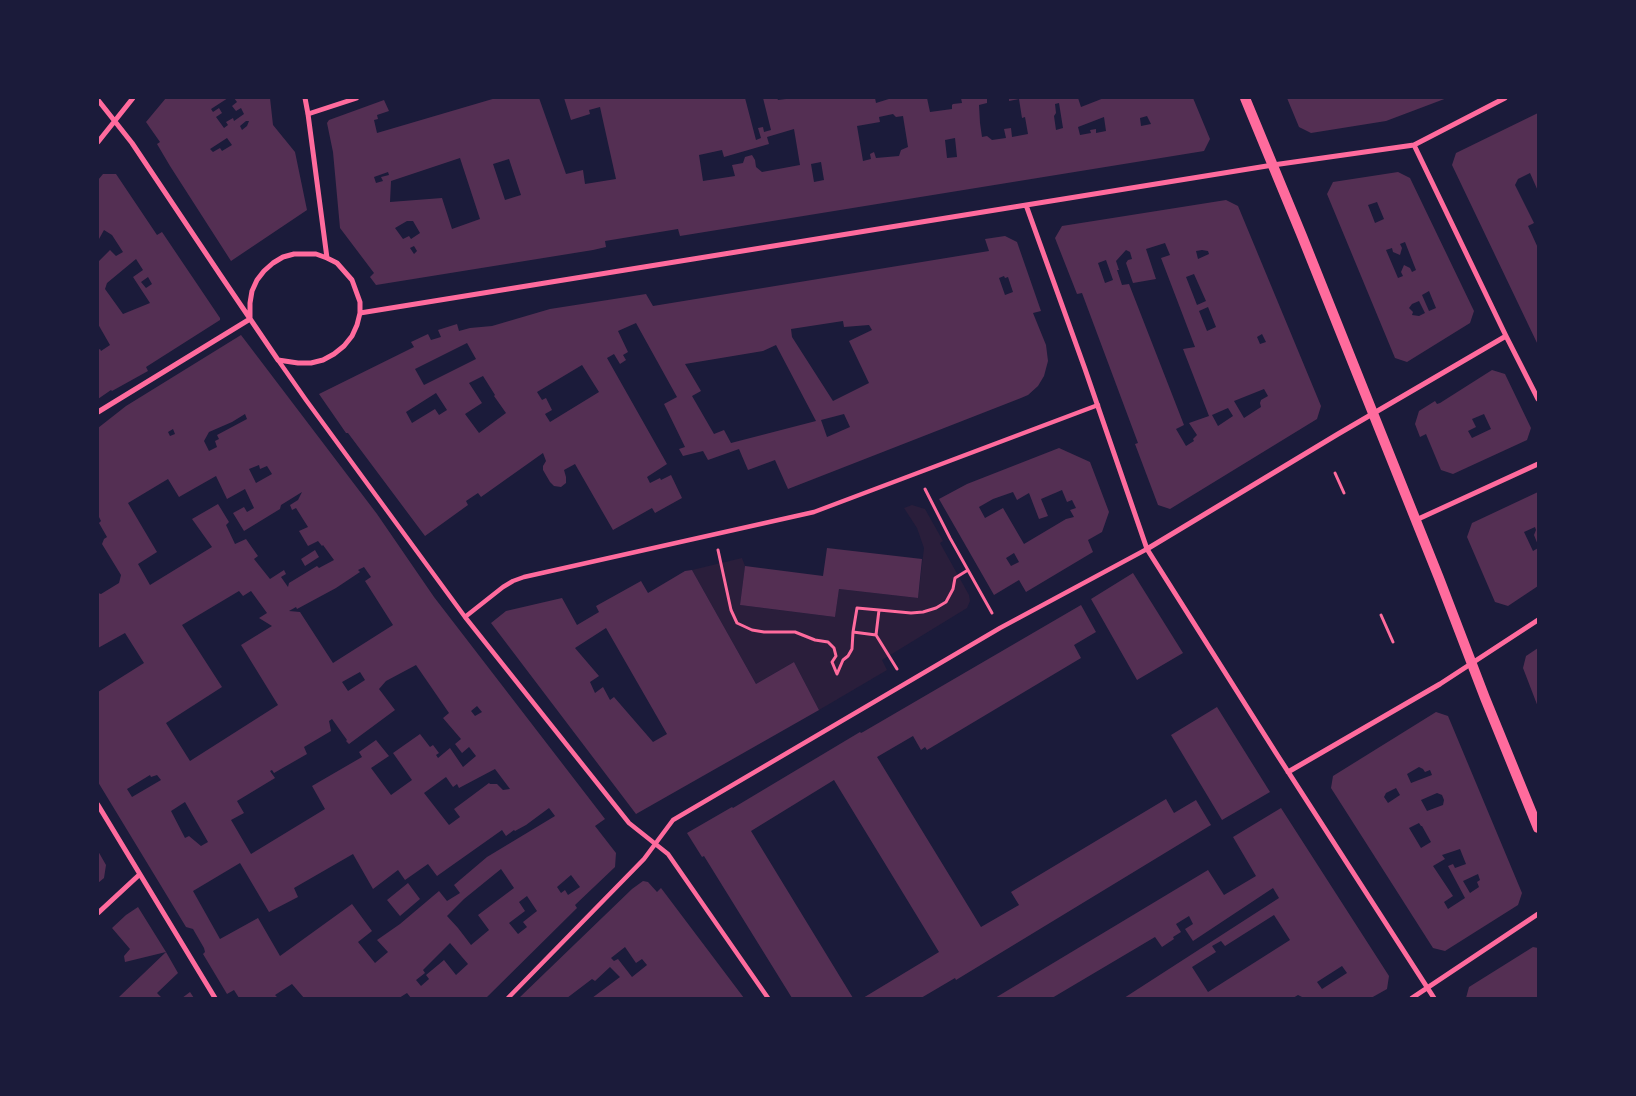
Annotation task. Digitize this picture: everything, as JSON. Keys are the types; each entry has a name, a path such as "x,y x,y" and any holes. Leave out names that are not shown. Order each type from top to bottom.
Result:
{"main road":[{"path":"1245,98 1416,520 1538,828"}],"street":[{"path":"98,142 133,98"},
{"path":"305,98 327,258"},
{"path":"308,114 357,98"},
{"path":"360,313 1273,165 1414,145 1505,98"},
{"path":"98,100 132,143 306,400 464,617 628,823 668,854 768,998"},
{"path":"1414,145 1538,399"},
{"path":"1026,205 1098,405 1147,549 1434,998"},
{"path":"250,319 252,291 257,280 273,263 294,254 316,254 337,263 346,271 352,280 360,302 360,313 352,336 344,346 323,360 298,363 278,360"},
{"path":"98,412 250,319"},
{"path":"508,998 644,860 673,820 1000,628 1147,549 1506,336"},
{"path":"464,617 503,587 524,576 814,512 1098,405"},
{"path":"1416,520 1538,464"},
{"path":"1288,772 1440,684 1538,620"},
{"path":"98,805 215,998"},
{"path":"98,913 139,875"},
{"path":"1412,998 1538,914"}],"path":[{"path":"1336,473 1344,493"},
{"path":"924,489 1000,628"},
{"path":"715,534 731,610 737,622 752,630 795,632 815,640 828,642 834,648 836,656 843,660"},
{"path":"836,656 832,662 837,674 843,660 852,649 857,608 911,613 936,608 946,602 954,589 955,578 968,570"},
{"path":"879,610 876,635 906,684"},
{"path":"1381,615 1393,642"},
{"path":"853,632 876,635"}],"shaded area":[{"path":"912,505 925,509 943,541 940,543 969,595 970,601 967,608 882,660 887,670 819,710 794,662 756,684 692,570 742,558 745,566 740,605 835,617 839,589 918,598 924,548 917,528 904,508"}],"building":[{"path":"166,98 228,98 211,109 213,112 219,108 222,113 216,117 224,128 228,125 226,122 233,118 234,121 244,114 241,108 236,111 232,106 237,102 234,98 270,98 273,125 295,152 307,210 231,261 170,166 157,144 160,142 146,122","holes":["249,121 242,130 240,126","227,138 232,145 222,151 220,148 213,152 210,149"]},
{"path":"496,98 539,98 566,174 583,170 585,184 616,179 600,107 589,110 590,114 571,120 564,98 745,98 756,140 761,138 758,128 763,127 764,132 771,130 763,98 777,98 778,100 794,98 875,98 876,103 892,98 927,98 930,112 952,109 953,104 962,103 961,98 987,98 987,103 979,105 980,123 982,137 987,136 992,140 1006,138 1004,129 1011,128 1012,137 1028,134 1025,117 1022,118 1019,99 1009,101 1009,98 1078,98 1081,107 1104,98 1193,98 1210,139 1204,151 680,236 678,229 605,241 606,247 593,250 376,285 370,277 374,273 340,228 333,152 327,123 329,120 384,100 389,111 377,115 378,119 374,120 377,133","holes":["1059,103 1063,128 1056,130 1054,116 1056,113 1055,104","893,114 896,117 903,116 908,147 901,150 899,156 876,158 874,152 870,154 871,159 863,161 857,126 880,122 879,117","1147,116 1151,124 1141,126 1140,118","1104,117 1106,131 1096,133 1096,129 1090,130 1091,133 1080,135 1078,127","794,129 800,165 762,172 756,167 752,155 745,157 743,163 732,165 735,176 703,181 699,155 722,150 724,157 769,144 767,137","955,138 957,157 947,158 945,140","460,158 480,219 452,229 442,198 390,202 391,181","509,159 521,195 505,200 493,164","821,162 824,180 814,182 811,164","388,172 389,175 381,177 383,181 376,183 374,177","407,221 413,221 420,233 411,239 409,236 403,239 395,228","414,246 417,251 414,254 410,248"]},
{"path":"1287,98 1447,98 1386,121 1311,133 1299,127"},
{"path":"1538,113 1538,191 1530,173 1518,179 1515,185 1534,223 1528,226 1538,248 1538,345 1452,165 1456,153"},
{"path":"1398,172 1410,178 1474,311 1470,323 1407,362 1395,358 1327,194 1333,182","holes":["1377,202 1384,219 1375,223 1368,205","1405,242 1416,270 1412,272 1410,268 1404,265 1401,272 1403,276 1398,278 1386,250 1392,248 1393,252 1400,255 1402,248 1400,244","1429,291 1436,308 1429,311 1422,295","1419,301 1425,313 1419,316 1412,315 1413,312 1409,308 1412,304"]},
{"path":"103,174 116,174 157,235 162,232 220,320 146,367 148,371 111,390 98,399 98,350 100,349 101,351 110,345 98,324 98,262 110,250 116,256 123,252 112,235 104,230 98,238 98,180","holes":["136,259 143,270 133,277 150,303 123,314 105,289 107,283","148,277 152,284 146,288 141,282"]},
{"path":"1226,200 1238,206 1321,406 1317,419 1170,509 1158,505 1135,444 1138,443 1082,293 1077,294 1055,238 1062,226","holes":["1165,243 1170,255 1161,258 1195,347 1183,349 1209,416 1189,423 1197,435 1193,439 1194,441 1186,446 1176,429 1184,425 1129,284 1122,285 1116,261 1126,250 1130,252 1132,259 1126,263 1133,283 1156,279 1146,249","1196,251 1208,251 1209,254 1198,259","1106,260 1113,280 1105,283 1098,263","1194,274 1206,301 1197,305 1186,277","1208,307 1216,327 1207,331 1199,311","1262,334 1266,342 1260,344 1257,337","1264,389 1268,396 1261,400 1261,407 1244,418 1234,401","1228,408 1233,416 1218,426 1212,415"]},
{"path":"1005,236 1017,242 1041,311 1033,313 1046,345 1048,361 1044,376 1038,386 1028,395 1021,398 788,489 775,460 748,470 739,449 708,460 703,451 683,456 679,449 685,447 664,404 677,397 636,323 618,331 628,352 623,355 626,360 620,364 614,354 607,358 667,464 647,477 650,483 671,475 682,498 655,513 652,508 613,530 575,464 564,470 566,483 561,487 554,486 543,470 546,461 543,453 481,497 478,493 466,501 468,505 425,536 348,433 346,433 319,394 414,347 411,342 428,334 431,340 441,337 438,330 457,324 459,331 492,326 550,309 646,294 653,306 989,251 985,239","holes":["1004,276 1005,278 1008,277 1013,292 1005,295 999,278","843,321 844,327 869,325 872,330 849,341 869,383 833,401 792,337 791,329","467,343 476,359 424,385 415,369","776,345 816,421 731,443 724,430 714,434 692,396 701,391 685,364 763,351","582,365 599,392 550,422 545,414 552,410 546,398 542,400 537,392","483,376 506,413 479,433 465,414 482,403 469,383","436,393 447,410 439,415 435,409 412,423 406,412","844,414 850,427 827,437 821,420"]},
{"path":"241,335 377,514 434,597 605,819 595,826 616,853 615,867 575,905 577,908 486,998 411,998 407,993 399,998 304,998 292,984 275,995 278,998 239,998 234,990 227,994 203,954 205,952 204,948 193,929 186,927 98,782 98,692 144,663 125,633 98,648 98,593 101,594 119,583 121,575 102,544 107,537 99,523 101,521 98,515 98,428 126,406","holes":["245,414 247,419 217,435 219,439 215,441 217,447 209,451 204,441 209,432","173,429 175,434 170,436 168,432","259,465 260,469 267,466 272,474 256,483 249,469","216,476 227,499 245,489 254,508 247,512 244,507 233,513 244,531 280,509 281,505 302,492 298,500 290,505 292,510 296,508 308,527 299,531 308,546 318,541 334,560 319,568 317,566 289,583 288,587 281,577 286,574 284,570 270,579 254,559 258,556 246,539 235,544 226,525 229,522 218,504 192,519 212,547 150,585 138,564 157,552 128,503 168,479 179,497","364,567 371,577 365,581 393,625 333,663 300,612 289,611 296,607 297,609 336,588 360,572 358,570","239,591 243,596 251,591 267,613 259,618 272,626 241,645 278,705 190,761 166,723 222,687 182,625","416,665 449,713 443,718 461,739 455,744 462,753 469,747 476,756 463,767 450,748 438,758 436,755 439,753 433,745 430,747 420,734 393,753 412,780 391,795 371,768 389,756 376,740 359,752 362,757 312,786 325,809 251,854 231,820 244,813 237,801 275,778 270,771 272,770 274,773 307,754 304,747 331,731 329,721 332,719 349,744 395,710 379,689 386,681","360,672 365,680 348,691 342,682","477,706 482,712 475,716 471,711","495,769 510,789 503,790 497,784 489,783 454,809 460,817 449,825 424,793 446,777 453,787 457,784 459,788","150,775 151,777 157,775 161,780 132,797 127,789","185,802 208,842 201,846 189,836 185,838 171,811","549,808 555,816 487,857 454,885 460,893 447,901 439,891 400,924 377,940 388,952 375,963 358,942 372,931 352,904 280,956 258,918 220,939 193,891 240,863 269,912 298,897 294,888 353,854 373,889 398,870 405,880 428,864 437,876 502,830 506,836 526,825","501,869 514,888 478,915 489,930 471,945 447,916 464,899","571,875 580,887 568,895 565,890 561,893 557,887","527,896 537,911 523,922 527,927 518,934 509,923 525,911 519,902","450,943 468,964 456,975 444,960 426,975 429,979 421,986 416,980 425,973 423,970"]},
{"path":"1492,370 1505,374 1531,428 1527,440 1453,474 1441,470 1426,434 1420,437 1415,424 1419,411 1435,401 1437,404","holes":["1484,414 1491,429 1472,438 1468,431 1476,427 1472,419"]},
{"path":"1059,448 1090,462 1109,512 1102,532 1088,540 1093,552 1026,592 1019,580 994,595 939,499 967,484","holes":["1062,490 1067,502 1072,500 1076,508 1070,510 1074,517 1066,519 1024,544 1003,508 985,518 979,507 993,499 1013,492 1017,500 1029,493 1039,519 1048,516 1041,499","1014,553 1019,562 1011,566 1006,558"]},
{"path":"1538,492 1538,545 1534,535 1535,527 1524,532 1533,551 1538,548 1538,586 1508,606 1495,602 1467,537 1472,523"},
{"path":"827,548 922,559 918,598 839,589 835,617 740,605 745,566 823,576"},
{"path":"315,550 319,557 305,566 301,559"},
{"path":"692,570 756,684 794,662 819,710 636,814 491,623 506,611 562,598 577,625 599,612 596,606 641,581 648,593 685,571","holes":["606,628 667,734 653,742 614,697 610,700 603,687 595,693 590,682 599,676 575,648"]},
{"path":"1133,573 1183,653 1137,680 1091,599"},
{"path":"1081,605 1096,632 1074,645 1081,658 927,750 925,747 921,750 913,736 877,757 981,927 1019,905 1011,892 1166,799 1174,813 1196,800 1211,825 956,980 955,978 921,998 863,998 939,952 834,780 751,831 853,998 792,998 704,856 702,857 687,833"},
{"path":"1538,648 1538,707 1523,668 1526,656"},
{"path":"1217,707 1270,792 1222,820 1171,735"},
{"path":"1436,712 1448,716 1522,893 1518,905 1445,951 1433,948 1331,788 1333,776","holes":["1419,767 1425,772 1430,770 1432,775 1411,783 1407,774","1396,788 1400,795 1388,803 1384,797 1386,793","1437,793 1442,795 1443,805 1427,811 1421,800","1419,823 1431,842 1421,848 1409,828","1460,849 1466,864 1455,868 1453,864 1448,866 1465,898 1448,909 1444,902 1453,896 1433,866 1445,859 1442,855","1478,874 1480,880 1477,882 1479,887 1470,893 1463,881"]},
{"path":"1281,808 1389,976 1387,989 1371,998 1304,998 1298,995 1293,998 1124,998 1279,898 1273,888 1193,941 1185,929 1193,924 1189,916 1176,924 1181,932 1162,947 1155,937 1052,998 995,998 1208,870 1224,895 1256,876 1233,837","holes":["1274,915 1290,940 1208,992 1192,967 1216,952 1212,946 1221,941 1225,946","1342,966 1347,973 1322,989 1317,982"]},
{"path":"98,851 106,865 104,878 98,883"},
{"path":"643,881 648,882 657,892 661,888 744,998 592,998 620,977 610,967 595,981 592,979 567,998 519,998 632,889","holes":["625,947 636,963 642,959 647,965 632,977 618,959 614,961 611,958"]},
{"path":"408,883 420,899 400,916 387,900"},
{"path":"138,907 166,952 125,962 124,956 130,949 112,928"},
{"path":"1533,947 1538,948 1538,998 1466,998 1469,987"},
{"path":"166,952 178,973 157,993 162,998 119,997"},
{"path":"190,992 194,998 182,998"}]}
